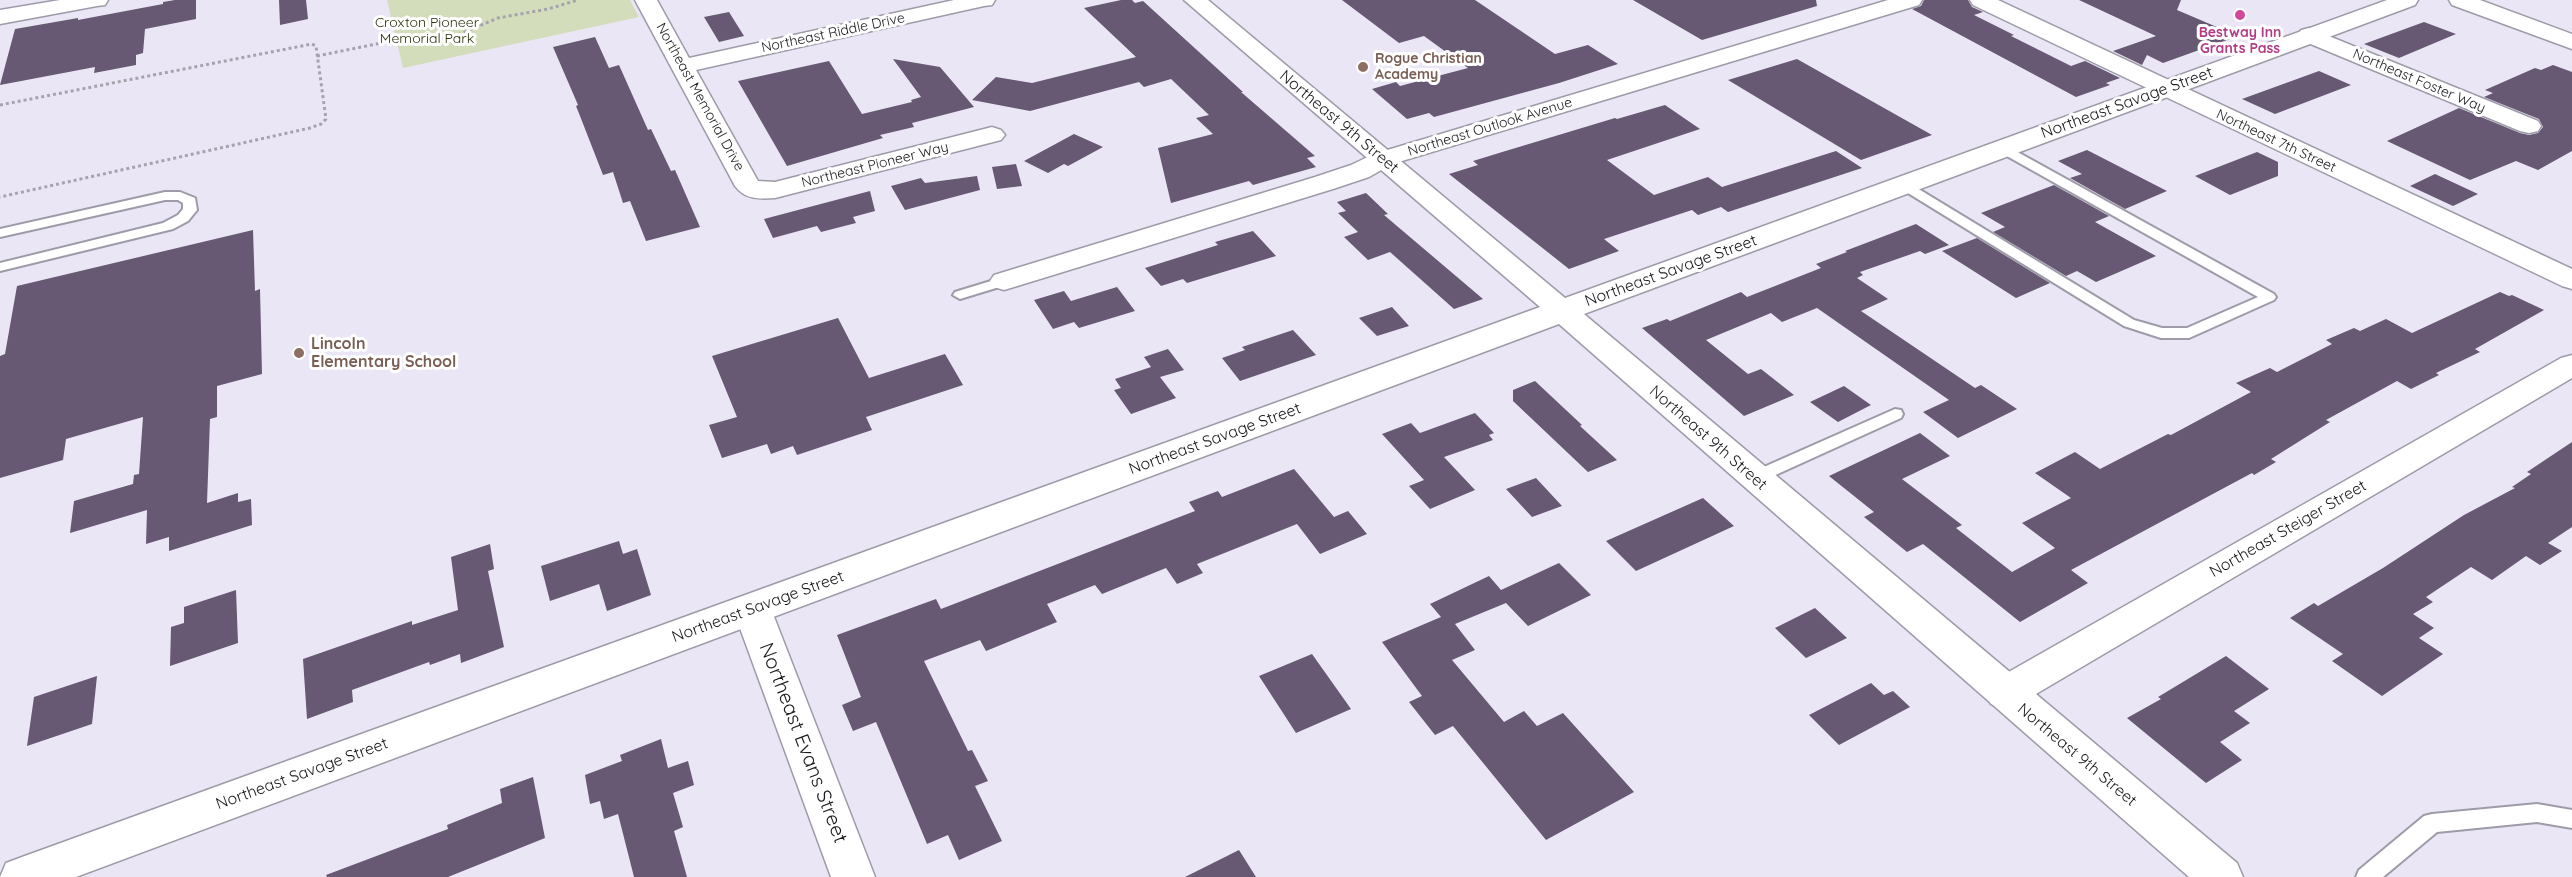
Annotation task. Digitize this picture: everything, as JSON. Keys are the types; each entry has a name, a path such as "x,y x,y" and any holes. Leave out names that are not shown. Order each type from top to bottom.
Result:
{"main road":[{"path":"0,17 97,0"},
{"name":"Northeast Memorial Drive","path":"646,0 748,186 757,191"},
{"name":"Northeast Riddle Drive","path":"683,66 984,0"},
{"name":"Northeast 9th Street","path":"1195,0 1562,311 2221,877"},
{"name":"Northeast Outlook Avenue","path":"1004,281 1324,183 1359,171 1383,159 1911,0"},
{"name":"Northeast 7th Street","path":"1981,0 2572,280"},
{"name":"Northeast Savage Street","path":"22,877 2407,0"},
{"path":"2460,0 2572,42"},
{"name":"Northeast Foster Way","path":"2309,35 2529,126"},
{"name":"Northeast Pioneer Way","path":"757,191 776,190 992,135"},
{"name":"Northeast Steiger Street","path":"2005,693 2572,365"},
{"name":"Northeast Evans Street","path":"752,609 853,877"}],"lane":[{"path":"1902,185 2129,323 2162,333 2189,333 2269,297 2003,148"},
{"path":"0,233 165,196 180,196 190,201 190,210 183,218 168,226 0,267"},
{"path":"960,295 1004,281"},
{"path":"1754,478 1895,414"},
{"path":"2367,877 2432,824 2537,813 2572,819"}],"path":[{"path":"317,56 401,39 418,42 453,37 498,18 548,9 578,0"},
{"path":"0,105 304,44 316,46 326,119 321,124 0,197"}],"green space":[{"name":"Croxton Pioneer Memorial Park","path":"387,0 630,0 639,17 403,68"}],"building":[{"path":"175,0 196,0 196,19 145,29 143,53 136,55 136,65 94,73 95,67 0,85 15,29 78,18 78,20"},
{"path":"279,0 306,0 308,19 280,25"},
{"path":"1121,0 1132,0 1135,3 1143,1 1243,92 1241,92 1315,156 1307,158 1316,167 1253,185 1249,181 1171,203 1158,148 1213,134 1196,118 1209,115 1171,79 1144,87 1139,82 1030,111 972,100 996,77 1032,83 1136,57 1084,8"},
{"path":"1342,0 1475,0 1555,54 1588,45 1618,64 1559,83 1434,117 1429,113 1407,119 1372,89 1396,82 1400,86 1468,68 1424,36 1399,43"},
{"path":"1633,0 1816,0 1817,6 1702,40"},
{"path":"1924,0 1968,0 1972,7 1983,12 1974,15 2014,35 2011,36 2071,66 2085,61 2120,78 2106,83 2110,85 2076,97 1912,9 1921,6"},
{"path":"2079,0 2181,0 2177,10 2238,36 2163,63 2147,55 2142,65 2113,51 2156,36"},
{"path":"729,12 744,36 719,42 704,17"},
{"path":"2424,22 2456,34 2399,58 2364,44"},
{"path":"595,37 609,68 619,65 648,130 651,129 671,171 675,170 700,227 646,241 630,201 623,203 613,172 603,175 576,106 578,105 553,47"},
{"path":"893,59 940,67 974,107 912,123 914,127 880,135 883,138 787,166 738,81 829,61 862,114 912,102 911,100 921,97"},
{"path":"1797,59 1932,135 1861,160 1728,80"},
{"path":"2553,65 2572,72 2572,151 2538,170 2516,161 2470,180 2387,141 2459,108 2520,133 2529,135 2538,133 2543,127 2539,119 2484,97 2493,93 2485,90 2535,68 2541,70"},
{"path":"2319,71 2351,85 2275,114 2242,99"},
{"path":"1665,105 1700,129 1607,160 1654,195 1708,177 1722,187 1836,151 1862,168 1728,212 1721,207 1698,215 1692,210 1604,239 1619,251 1569,269 1449,174 1478,165 1473,161"},
{"path":"1074,134 1103,147 1068,166 1064,164 1048,173 1024,161"},
{"path":"2087,150 2167,191 2125,209 2070,178 2082,174 2058,161"},
{"path":"2257,152 2278,162 2278,176 2230,195 2195,176"},
{"path":"1016,164 1022,186 997,189 992,167"},
{"path":"2435,174 2478,194 2453,206 2410,186"},
{"path":"977,176 980,190 905,210 891,186 921,178 925,183"},
{"path":"2054,185 2109,216 2095,222 2156,256 2096,282 2077,271 2066,276 1993,232 2005,227 1981,213"},
{"path":"870,191 875,211 853,217 856,223 821,232 817,226 773,238 764,219"},
{"path":"1366,193 1388,214 1384,215 1483,299 1454,309 1390,252 1368,260 1344,237 1358,232 1338,213 1346,211 1337,202"},
{"path":"1916,224 1949,245 1925,254 1920,251 1860,272 1863,275 1857,278 1888,299 1861,311 1975,388 1981,385 2017,409 1958,438 1923,412 1949,400 1817,308 1782,322 1771,313 1706,340 1748,374 1761,369 1794,395 1744,416 1642,328 1667,319 1670,321 1741,292 1747,297 1821,268 1816,264 1847,252 1845,251"},
{"path":"253,230 255,291 260,289 262,374 217,386 217,417 210,419 207,503 238,493 238,502 251,499 252,525 169,551 169,537 146,544 147,510 70,533 74,501 133,484 134,475 139,474 143,417 66,439 63,460 0,478 0,356 5,354 17,286"},
{"path":"1253,231 1276,256 1187,283 1183,279 1161,286 1145,268 1218,245 1215,242"},
{"path":"1977,238 2050,283 2016,298 1942,251"},
{"path":"1117,287 1135,311 1079,328 1074,322 1053,329 1034,300 1064,291 1071,301"},
{"path":"2500,292 2544,310 2475,349 2480,352 2436,373 2439,375 2411,389 2397,381 2326,420 2330,422 2271,459 2276,462 2254,475 2252,473 2071,570 2088,583 2020,622 1923,544 1907,552 1864,517 1874,512 1829,476 1920,433 1950,456 1902,479 1962,525 1956,528 2012,572 2055,548 2022,523 2071,498 2035,473 2075,452 2100,469 2168,434 2171,435 2251,392 2236,383 2270,368 2277,372 2332,344 2326,340 2354,328 2360,331 2386,319 2412,333"},
{"path":"1392,307 1409,326 1377,336 1359,318"},
{"path":"838,318 869,378 945,354 963,385 866,417 872,430 797,455 793,446 771,454 767,444 722,458 709,425 737,417 712,356"},
{"path":"1293,330 1316,355 1240,381 1222,358 1245,350 1242,347"},
{"path":"1168,349 1184,370 1160,377 1176,398 1131,414 1114,390 1121,388 1115,379 1151,367 1144,357"},
{"path":"1535,381 1617,460 1588,472 1513,401 1513,390"},
{"path":"1844,386 1871,405 1838,422 1810,402"},
{"path":"1475,413 1494,433 1489,435 1493,440 1444,457 1475,490 1430,509 1409,486 1424,480 1382,434 1411,423 1420,433"},
{"path":"2572,442 2572,527 2548,543 2562,551 2540,565 2526,556 2492,580 2471,567 2426,597 2433,602 2413,614 2434,628 2419,638 2443,654 2382,696 2332,661 2343,654 2290,618 2314,603 2318,606 2383,568 2464,515 2515,488 2512,487 2531,474 2527,472"},
{"path":"1294,469 1334,517 1348,511 1367,534 1320,554 1297,524 1197,564 1203,573 1177,584 1166,568 1102,594 1095,585 1047,604 1057,622 986,651 980,640 924,661 968,751 972,750 988,781 975,786 1002,841 959,860 948,835 927,844 876,722 853,731 842,705 861,697 837,635 936,599 941,609 1195,511 1189,502 1218,491 1222,497"},
{"path":"1536,478 1562,506 1532,517 1506,489"},
{"path":"1703,498 1734,526 1636,571 1606,541"},
{"path":"619,541 623,554 637,549 651,595 607,611 599,584 550,601 541,566"},
{"path":"490,544 494,569 488,571 504,647 461,663 460,654 430,665 429,662 352,690 353,702 307,719 303,659 412,621 412,625 458,610 451,557"},
{"path":"1559,563 1591,595 1528,626 1506,603 1455,624 1475,650 1452,660 1504,722 1524,711 1537,726 1563,713 1634,792 1546,840 1453,726 1435,735 1409,702 1422,696 1382,642 1441,617 1430,604 1489,576 1501,590"},
{"path":"236,590 238,643 170,666 171,627 184,623 184,607"},
{"path":"1815,608 1847,638 1806,658 1775,628"},
{"path":"1312,654 1351,709 1296,733 1259,676"},
{"path":"2226,656 2269,689 2234,711 2250,723 2220,742 2242,760 2206,783 2127,718 2161,699 2158,697"},
{"path":"97,676 92,724 27,746 34,697"},
{"path":"1871,683 1884,695 1893,691 1910,707 1839,745 1809,715"},
{"path":"661,739 668,768 688,761 694,785 673,793 683,827 674,831 687,877 634,877 618,814 604,819 600,801 590,804 585,775 622,761 620,755"},
{"path":"533,777 545,838 448,877 327,877 326,875 448,829 447,825 502,803 500,789"},
{"path":"1239,850 1256,877 1185,877"}],"place":[{"name":"Bestway Inn Grants Pass","path":"2240,15"},
{"name":"Rogue Christian Academy","path":"1363,67"},
{"name":"Lincoln Elementary School","path":"299,353"}]}
